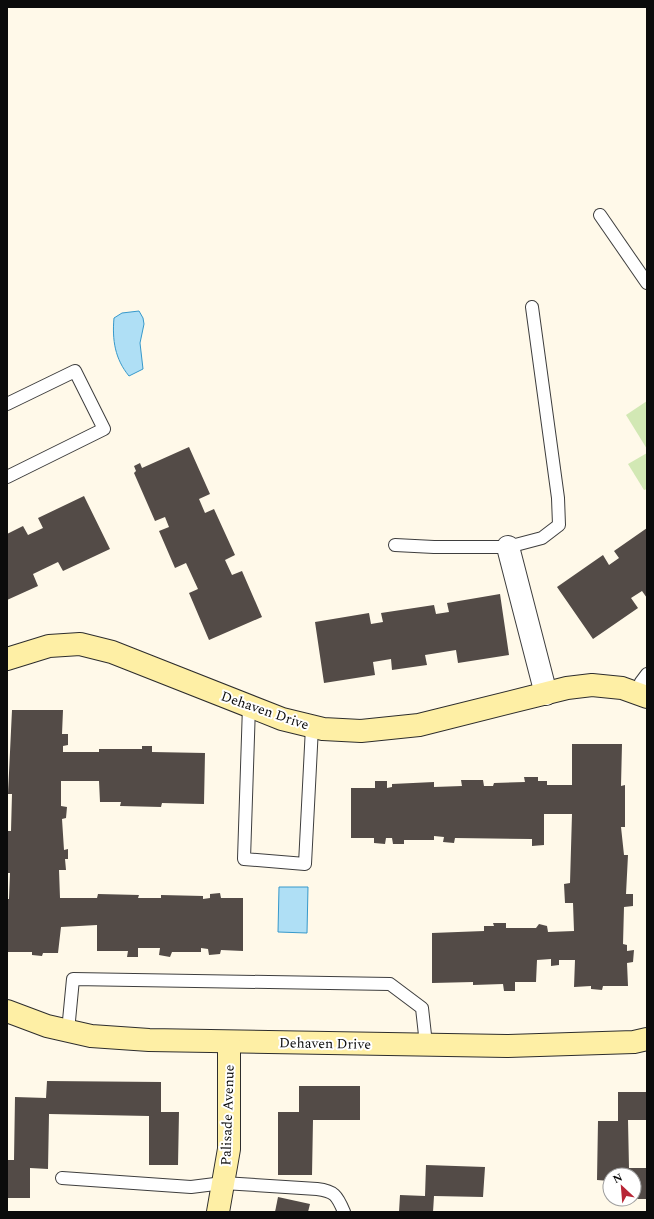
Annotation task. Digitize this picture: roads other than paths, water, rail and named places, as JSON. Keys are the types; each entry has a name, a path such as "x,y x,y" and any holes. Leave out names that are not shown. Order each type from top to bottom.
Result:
{"street":[{"path":"508,546 546,694"},
{"name":"Dehaven Drive","path":"7,659 49,646 80,644 112,652 282,719 323,729 361,731 419,725 546,694 592,685 622,688 642,695"},
{"name":"Dehaven Drive","path":"7,1012 47,1026 90,1036 229,1042 531,1045 634,1042 647,1038"},
{"name":"Palisade Avenue","path":"218,1212 229,1149 229,1042"}],"lane":[{"path":"600,215 647,283"},
{"path":"395,545 434,548 508,546 542,538 559,525 558,498 532,307"},
{"path":"7,404 75,370 104,429 7,477"},
{"path":"642,695 641,682 647,674"},
{"path":"249,706 244,859 305,864 312,727"},
{"path":"68,1031 73,979 390,984 422,1008 426,1044"},
{"path":"62,1178 191,1187 223,1183 331,1191 339,1200 344,1212"}],"water":[{"path":"139,311 143,318 144,324 140,343 143,369 129,376 120,363 114,342 114,318 122,313"},
{"path":"279,887 308,887 307,933 278,932"}]}
